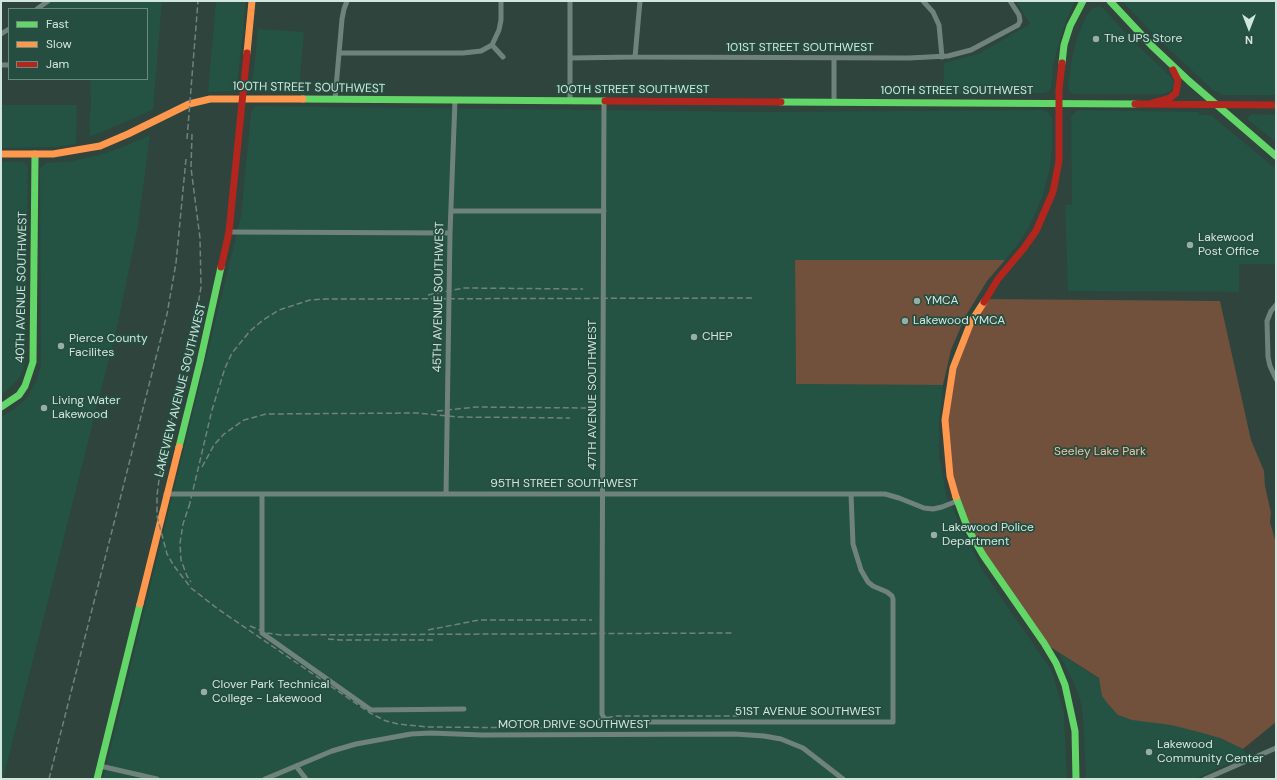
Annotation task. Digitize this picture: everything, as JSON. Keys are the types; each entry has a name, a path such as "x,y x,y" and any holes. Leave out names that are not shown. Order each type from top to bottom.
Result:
{"main road":[{"name":"LAKEVIEW AVENUE SOUTHWEST","path":"96,779 200,362 229,232 252,1"},
{"path":"1076,779 1073,720 1068,696 1060,674 1044,643 979,549 968,529 957,501 948,465 946,407 953,368 971,322 998,279 1033,235 1049,202 1059,161 1060,70 1064,45 1075,14 1083,1"},
{"path":"1110,1 1166,59 1214,104 1276,156"},
{"path":"1118,1 1127,19"},
{"path":"1152,104 1170,98 1177,90 1177,76 1166,59"},
{"name":"100TH STREET SOUTHWEST","path":"1,154 61,153 100,146 189,104 210,99 1276,104"},
{"name":"40TH AVENUE SOUTHWEST","path":"1,407 18,395 25,386 33,362 35,154"}],"street":[{"path":"38,8 48,1"},
{"path":"334,99 344,9 347,1"},
{"path":"339,53 464,53 481,51 492,45 499,30 501,20 501,1"},
{"path":"570,1 570,100"},
{"path":"635,57 640,1"},
{"path":"923,1 933,12 939,25 942,57"},
{"name":"101ST STREET SOUTHWEST","path":"570,58 942,57 971,50 1012,30 1020,21 1019,14 1010,1"},
{"path":"492,45 503,57"},
{"path":"834,58 834,102"},
{"name":"45TH AVENUE SOUTHWEST","path":"446,494 450,233 455,100"},
{"name":"47TH AVENUE SOUTHWEST","path":"602,714 604,100"},
{"path":"451,211 604,212"},
{"path":"229,232 450,233"},
{"path":"1276,306 1267,321 1268,357 1276,379"},
{"name":"95TH STREET SOUTHWEST","path":"166,494 885,494 928,509 942,507 957,501"},
{"path":"262,494 262,633 371,710 464,709"},
{"name":"51ST AVENUE SOUTHWEST","path":"602,714 604,718 614,722 893,722 893,600 892,596 887,592 873,586 868,582 861,570 853,544 851,494"},
{"name":"MOTOR DRIVE SOUTHWEST","path":"265,779 332,751 356,744 411,734 431,733 734,734 764,736 781,739 802,748 843,779"},
{"path":"1206,779 1276,748"},
{"path":"100,766 157,779"},
{"path":"296,766 306,779"}],"shaded area":[{"path":"49,1 162,1 153,110 90,137 90,80 148,80 148,8 45,8"},
{"path":"216,1 246,1 237,87 232,91 208,92"},
{"path":"1016,1 1075,1 1059,42 1053,67 1051,88 1048,92 944,94 944,63 978,54 1030,24"},
{"path":"1122,1 1276,1 1276,95 1223,95 1214,91 1157,38"},
{"path":"1100,6 1135,43 1171,77 1174,83 1170,92 1163,94 1074,94 1070,92 1068,88 1072,57 1077,38 1086,16 1093,8"},
{"path":"258,29 304,32 299,91 253,90 252,87"},
{"path":"1,105 77,105 76,144 56,147 1,148"},
{"path":"256,106 767,112 1041,110 1048,112 1052,118 1052,149 1049,172 1043,195 1029,227 1005,260 795,260 796,384 943,385 939,422 939,455 946,495 983,571 1052,671 1064,713 1067,779 103,779 241,216 251,112"},
{"path":"1078,110 1199,112 1199,115 1211,115 1276,169 1276,264 1239,264 1239,292 1068,291 1065,205 1071,205 1072,203 1071,117"},
{"path":"1252,114 1276,115 1276,142 1248,120 1248,117"},
{"path":"150,135 138,226 118,323 3,779 1,779 1,417 13,410 27,398 37,379 41,365 40,169 46,163 74,161 99,155"},
{"path":"1,162 23,162 28,168 25,363 22,373 17,381 1,395"},
{"path":"1059,653 1118,691 1243,749 1247,755 1195,779 1086,779 1081,704 1076,688"}],"green space":[{"path":"795,260 1005,260 987,281 965,317 951,350 943,385 796,384"},
{"name":"Seeley Lake Park","path":"984,299 1220,301 1251,440 1264,471 1265,486 1271,513 1270,522 1276,543 1276,722 1243,749 1220,738 1199,732 1171,725 1132,720 1118,715 1102,696 1099,678 1044,643 983,555 957,501 946,435 953,368"}],"railway":[{"path":"187,139 198,1"},
{"path":"192,134 191,168 200,238 201,287 194,328 162,458 157,495 157,516 167,554 174,566 191,588 218,609 370,713 386,721 398,724 428,727 548,728 572,725 615,716 739,716"},
{"path":"49,779 167,314 176,263 186,159"},
{"path":"428,295 464,288 583,289"},
{"path":"189,507 212,410 225,368 232,353 250,331 263,320 279,310 310,300 325,299 752,298"},
{"path":"437,411 476,407 586,408"},
{"path":"202,467 214,445 224,434 244,420 266,414 417,413 458,417 570,418"},
{"path":"190,503 183,524 180,543 181,560 191,582"},
{"path":"428,630 479,620 592,620"},
{"path":"250,626 267,633 281,635 732,633"},
{"path":"328,639 435,640"}],"traffic: fast":[{"path":"1062,63 1064,45 1070,26 1083,1"},
{"path":"1110,1 1153,47 1189,81 1276,156"},
{"path":"303,99 605,101"},
{"path":"781,102 1135,104"},
{"path":"1,407 19,395 25,386 33,362 35,154"},
{"path":"179,447 221,267"},
{"path":"956,497 968,529 983,555 1044,643 1056,663 1065,685 1075,731 1076,779"},
{"path":"97,779 140,604"}],"traffic: slow":[{"path":"247,53 252,1"},
{"path":"1,154 53,154 100,146 189,104 210,99 303,99"},
{"path":"956,497 950,476 945,420 953,368 971,322 984,302"},
{"path":"140,604 179,447"}],"traffic: jam":[{"path":"221,267 229,232 247,53"},
{"path":"984,302 998,279 1036,231 1053,192 1059,161 1059,90 1062,63"},
{"path":"1152,103 1170,98 1176,93 1178,80 1173,70"},
{"path":"605,101 781,102"},
{"path":"1135,104 1276,105"}],"place":[{"name":"The UPS Store","path":"1096,39"},
{"name":"Lakewood Post Office","path":"1190,245"},
{"name":"YMCA","path":"917,301"},
{"name":"Lakewood YMCA","path":"905,321"},
{"name":"CHEP","path":"694,337"},
{"name":"Pierce County Facilites","path":"61,346"},
{"name":"Living Water Lakewood","path":"44,408"},
{"name":"Lakewood Police Department","path":"934,535"},
{"name":"Clover Park Technical College - Lakewood","path":"204,692"},
{"name":"Lakewood Community Center","path":"1149,752"}]}
